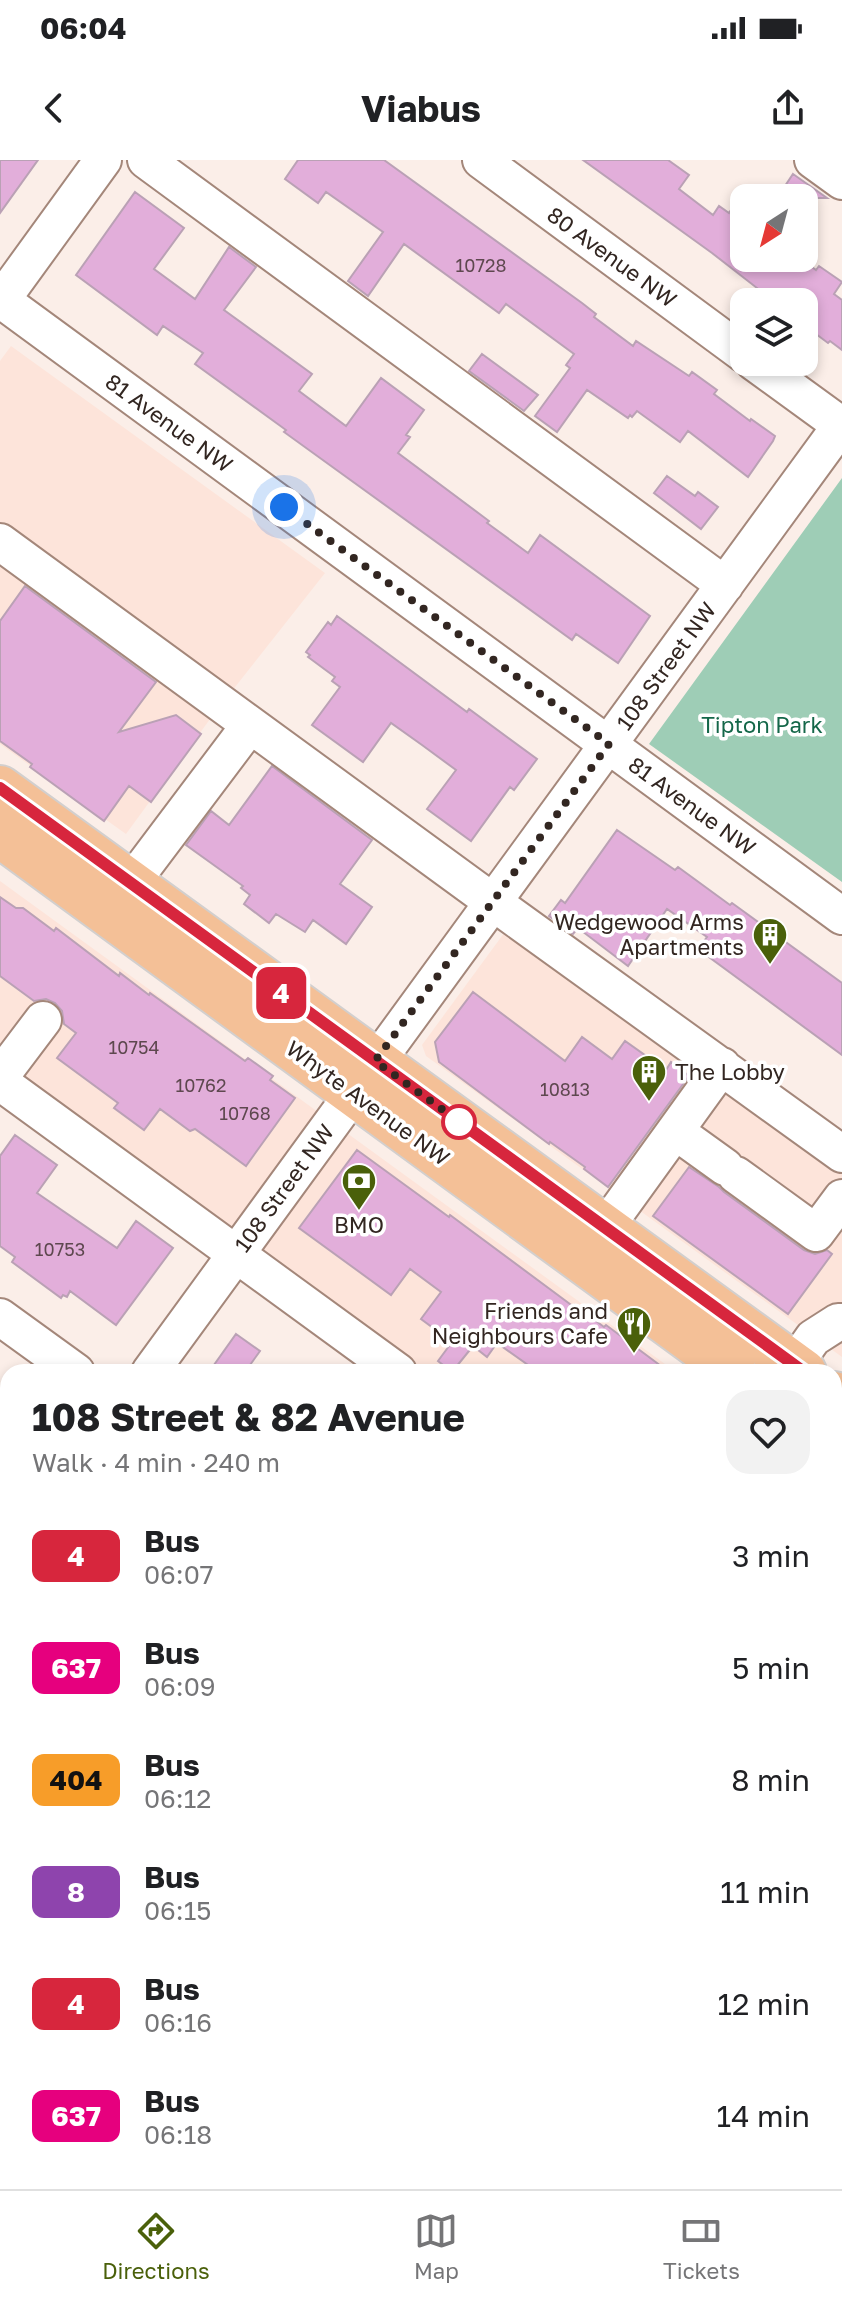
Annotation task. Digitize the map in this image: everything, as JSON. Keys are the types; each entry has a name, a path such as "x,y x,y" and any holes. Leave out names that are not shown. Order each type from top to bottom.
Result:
{"main road":[{"name":"Whyte Avenue NW","path":"0,788 120,899 364,1077 724,1364"},
{"name":"Whyte Avenue NW","path":"0,835 120,899"},
{"name":"Whyte Avenue NW","path":"364,1077 605,1228 793,1364"}],"street":[{"path":"0,301 103,160"},
{"path":"146,160 725,585"},
{"name":"80 Avenue NW","path":"481,160 730,344"},
{"path":"813,160 842,181"},
{"name":"81 Avenue NW","path":"0,301 842,916"},
{"path":"774,376 842,425"},
{"name":"108 Street NW","path":"156,1364 842,425"},
{"path":"0,542 842,1154"},
{"path":"120,899 250,725"},
{"path":"43,1020 0,1079 387,1364"},
{"path":"605,1228 722,1066"},
{"path":"675,1131 816,1233 842,1198"},
{"path":"0,1317 65,1364"},
{"path":"801,1364 813,1338 842,1322"}],"shaded area":[{"path":"11,346 325,573 213,715 126,834 0,744 0,361"},
{"path":"0,881 665,1364 406,1364 0,1070"},
{"path":"510,925 842,1169 842,1357 426,1056 422,1045"}],"green space":[{"name":"Tipton Park","path":"842,478 842,882 649,744"}],"building":[{"path":"0,160 38,160 0,213"},
{"path":"298,160 384,160 582,303 596,314 594,317 633,346 636,341 689,376 692,372 717,390 714,394 775,436 773,441 748,477 688,431 680,442 637,411 628,418 587,390 557,432 535,416 570,368 566,365 574,354 506,304 499,313 404,244 368,296 348,281 383,232 326,192 318,203 285,179"},
{"path":"583,160 668,160 689,175 679,189 713,215 719,206 730,212 730,267"},
{"path":"793,174 807,184 786,184"},
{"path":"135,192 184,228 154,269 195,299 229,247 256,267 224,310 312,374 299,391 346,426 381,378 424,410 406,435 410,437 398,453 528,553 540,535 650,616 618,663 576,634 572,640 284,432 286,430 195,364 203,353 163,326 157,335 76,275"},
{"path":"819,266 842,282 834,294 842,300 842,350 818,336 818,288 757,288 736,272 818,272"},
{"path":"482,354 538,395 524,411 469,371"},
{"path":"667,476 695,496 698,492 718,507 701,529 654,493"},
{"path":"25,586 156,682 119,732 176,715 201,734 151,802 129,786 104,821 0,741 0,621"},
{"path":"337,616 467,712 469,709 537,759 514,790 510,787 471,841 427,809 456,770 422,745 391,723 363,762 312,725 340,687 332,681 335,677 308,657 310,655 306,652 328,622 331,625"},
{"path":"272,766 372,840 340,884 372,907 346,944 313,920 305,932 276,914 269,923 244,904 250,895 241,888 243,886 186,845 211,811 229,825"},
{"path":"617,830 675,870 678,867 730,905 732,903 842,983 842,1055 698,949 707,937 667,909 628,966 578,928 573,934 549,916 561,900 565,903"},
{"path":"0,897 16,908 23,908 54,931 56,928 119,976 120,973 150,993 245,1061 248,1058 273,1076 270,1080 295,1098 246,1166 195,1129 190,1131 160,1109 144,1130 114,1108 118,1103 57,1058 76,1033 64,1024 62,1011 46,999 34,1001 0,976"},
{"path":"473,992 565,1061 582,1037 612,1059 625,1041 666,1070 671,1062 689,1076 608,1187 585,1167 439,1062 435,1042"},
{"path":"15,1135 57,1165 37,1193 117,1248 136,1221 173,1248 116,1325 70,1291 67,1297 63,1295 61,1298 12,1262 15,1257 0,1246 0,1156"},
{"path":"357,1150 658,1364 527,1364 497,1343 487,1357 473,1346 458,1364 442,1364 438,1361 452,1342 421,1319 441,1292 410,1269 391,1295 299,1228"},
{"path":"689,1167 804,1250 815,1254 827,1250 832,1254 788,1314 653,1216"},
{"path":"236,1334 260,1351 251,1364 215,1364"}],"bus line":[{"name":"4","path":"0,788 793,1364"}],"place":[{"name":"Wedgewood Arms Apartments","path":"770,966"},
{"name":"The Lobby","path":"649,1103"},
{"name":"BMO","path":"359,1212"},
{"name":"Friends and Neighbours Cafe","path":"634,1355"}],"route":[{"path":"284,507 609,744 375,1061 464,1125 459,1122"}]}
